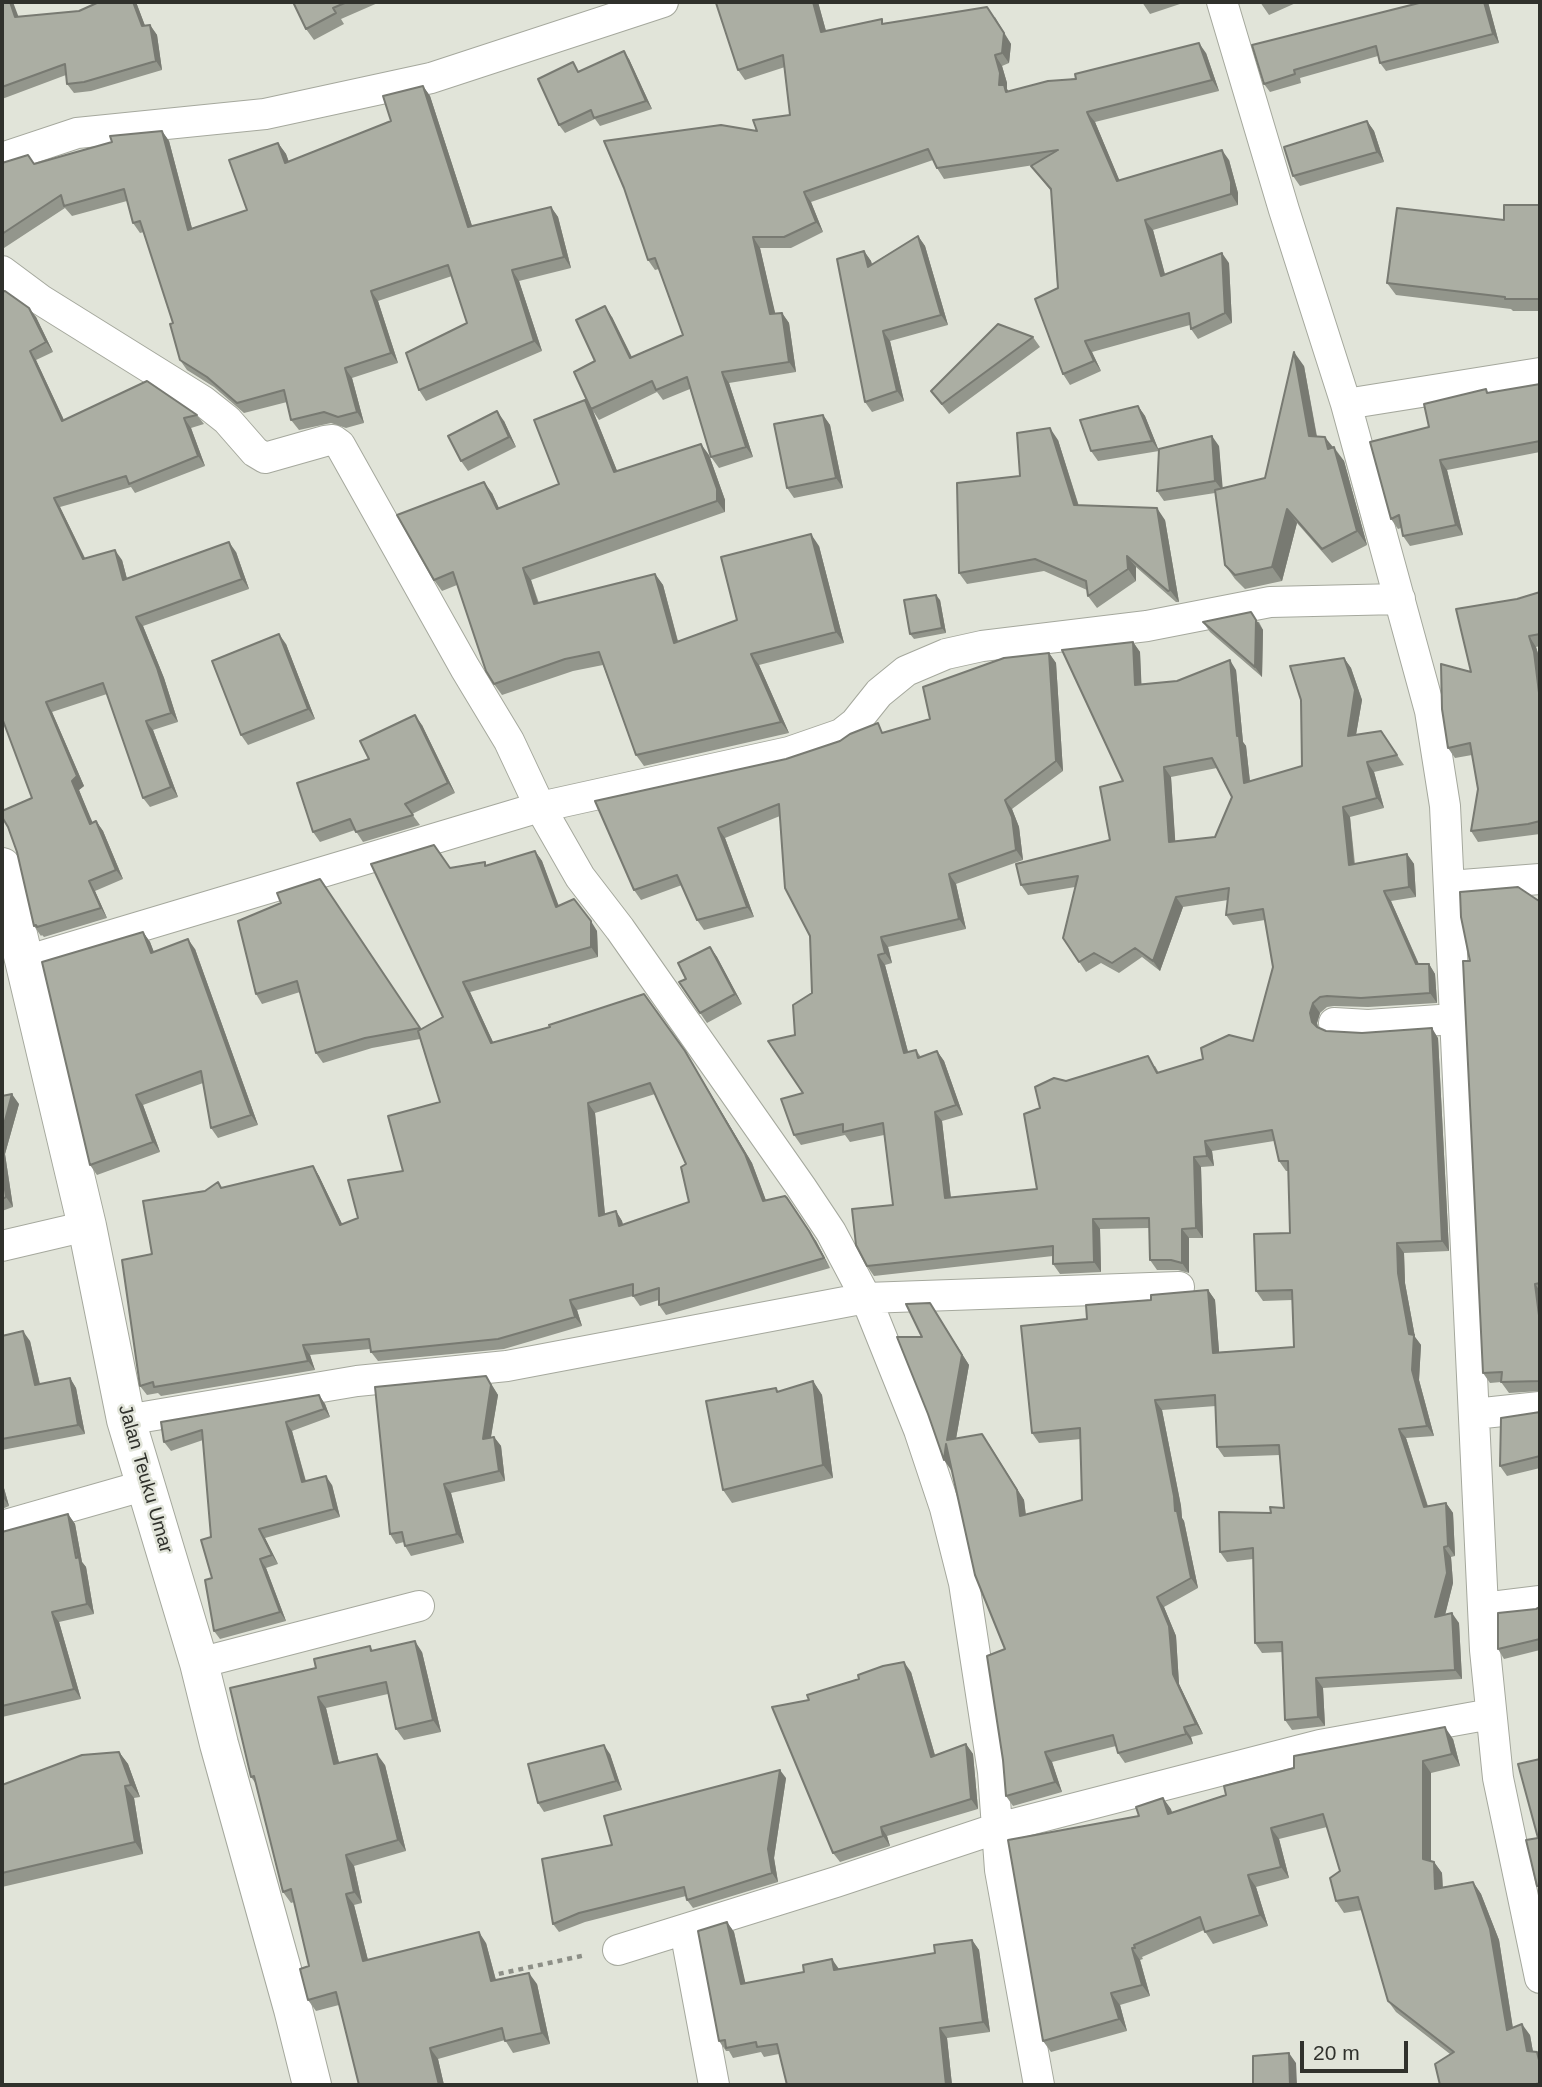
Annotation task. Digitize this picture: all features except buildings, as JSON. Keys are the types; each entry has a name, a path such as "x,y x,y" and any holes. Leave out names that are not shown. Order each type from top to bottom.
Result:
{"main road":[{"name":"Jalan Teuku Umar","path":"2,867 87,1226 126,1420 199,1663 312,2085"}],"street":[{"path":"2,158 77,133 265,114 431,78 619,8 663,2"},
{"path":"1222,2 1346,404 1430,711 1444,806 1449,886 1483,1608 1491,1714 1498,1778 1540,1978"},
{"path":"2,271 41,300 203,401 227,420 255,452 265,458 325,441 333,440 340,445 509,741 540,807 580,877 620,929 824,1221 866,1298 919,1430 945,1508 964,1583 993,1772 1000,1870 1039,2085"},
{"path":"1346,404 1540,373"},
{"path":"25,961 540,807 789,752 841,734 855,723 879,693 906,671 946,654 970,648 1147,626 1270,602 1400,599"},
{"path":"1449,886 1540,879"},
{"path":"1334,1023 1368,1025 1454,1019"},
{"path":"2,1246 87,1226"},
{"path":"126,1420 357,1381 507,1366 866,1298 1179,1287"},
{"path":"1474,1414 1540,1407"},
{"path":"2,1526 146,1485"},
{"path":"1483,1608 1540,1601"},
{"path":"199,1663 419,1606"},
{"path":"618,1950 998,1828 1320,1745 1491,1714"},
{"path":"685,1930 714,2085"}],"path":[{"path":"484,1978 564,1959 618,1950"}]}
